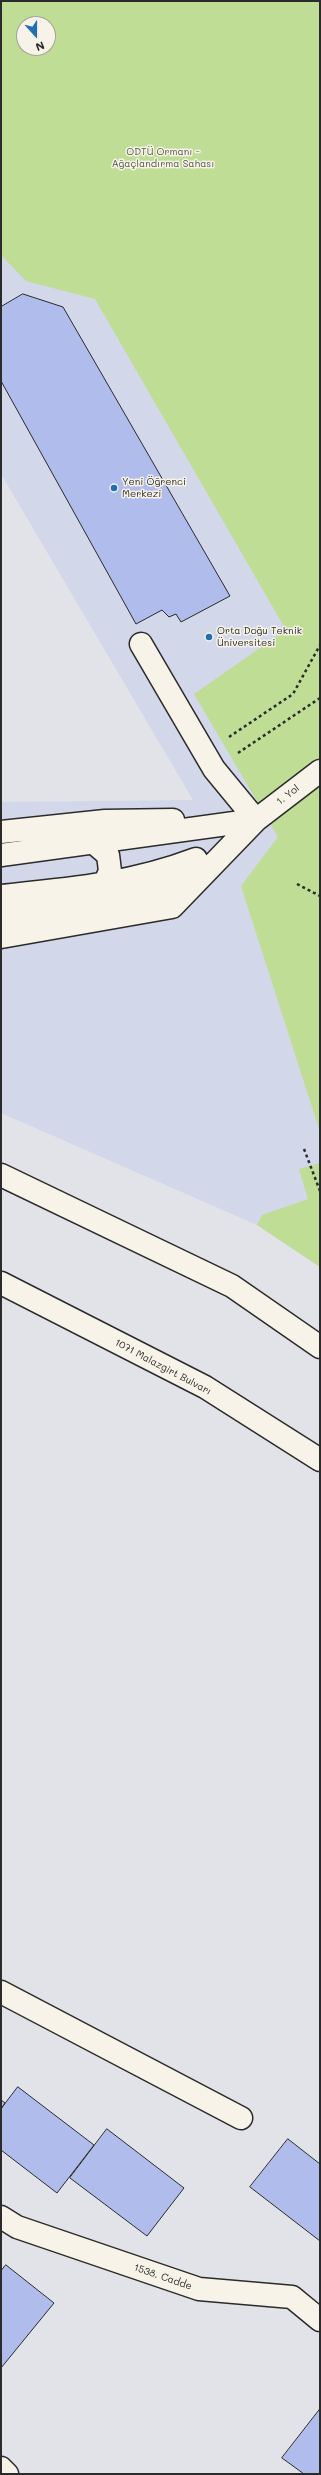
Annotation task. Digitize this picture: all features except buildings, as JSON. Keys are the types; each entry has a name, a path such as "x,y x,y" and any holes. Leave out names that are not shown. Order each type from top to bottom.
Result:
{"street":[{"path":"141,644 209,761 256,820"},
{"name":"1. Yol","path":"230,846 256,820 320,771"},
{"path":"1,832 105,821 256,820"},
{"path":"1,855 256,820"},
{"path":"94,843 108,855 110,871 104,885"},
{"path":"1,896 104,885 161,871 230,846"},
{"path":"1,917 163,890 230,846"},
{"path":"1,937 172,907 197,883 230,846"},
{"path":"1,1176 232,1286 320,1347"},
{"name":"1071 Malazgirt Bulvarı","path":"1,1283 205,1387 320,1460"},
{"path":"1,1992 241,2118"},
{"name":"1538. Cadde","path":"3,2221 199,2289 292,2297 320,2320"},
{"path":"1,2468 7,2474"}],"path":[{"path":"209,761 293,694 320,645"},
{"path":"209,761 320,698"},
{"path":"297,884 320,896"},
{"path":"304,1149 320,1191"}],"shaded area":[{"name":"Orta Doğu Teknik Üniversitesi","path":"1,1 320,1 320,1267 257,1225 1,1113 1,802 193,800 1,474"}],"green space":[{"name":"ODTÜ Ormanı - Ağaçlandırma Sahası","path":"1,1 320,1 320,1132 241,886 278,837 194,694 286,630 95,299 26,281 1,255"},
{"path":"320,1163 320,1267 257,1225 262,1215 308,1199 299,1169"}],"place":[{"name":"Yeni Öğrenci Merkezi","path":"114,488"},
{"name":"Orta Doğu Teknik Üniversitesi","path":"209,637"}]}
